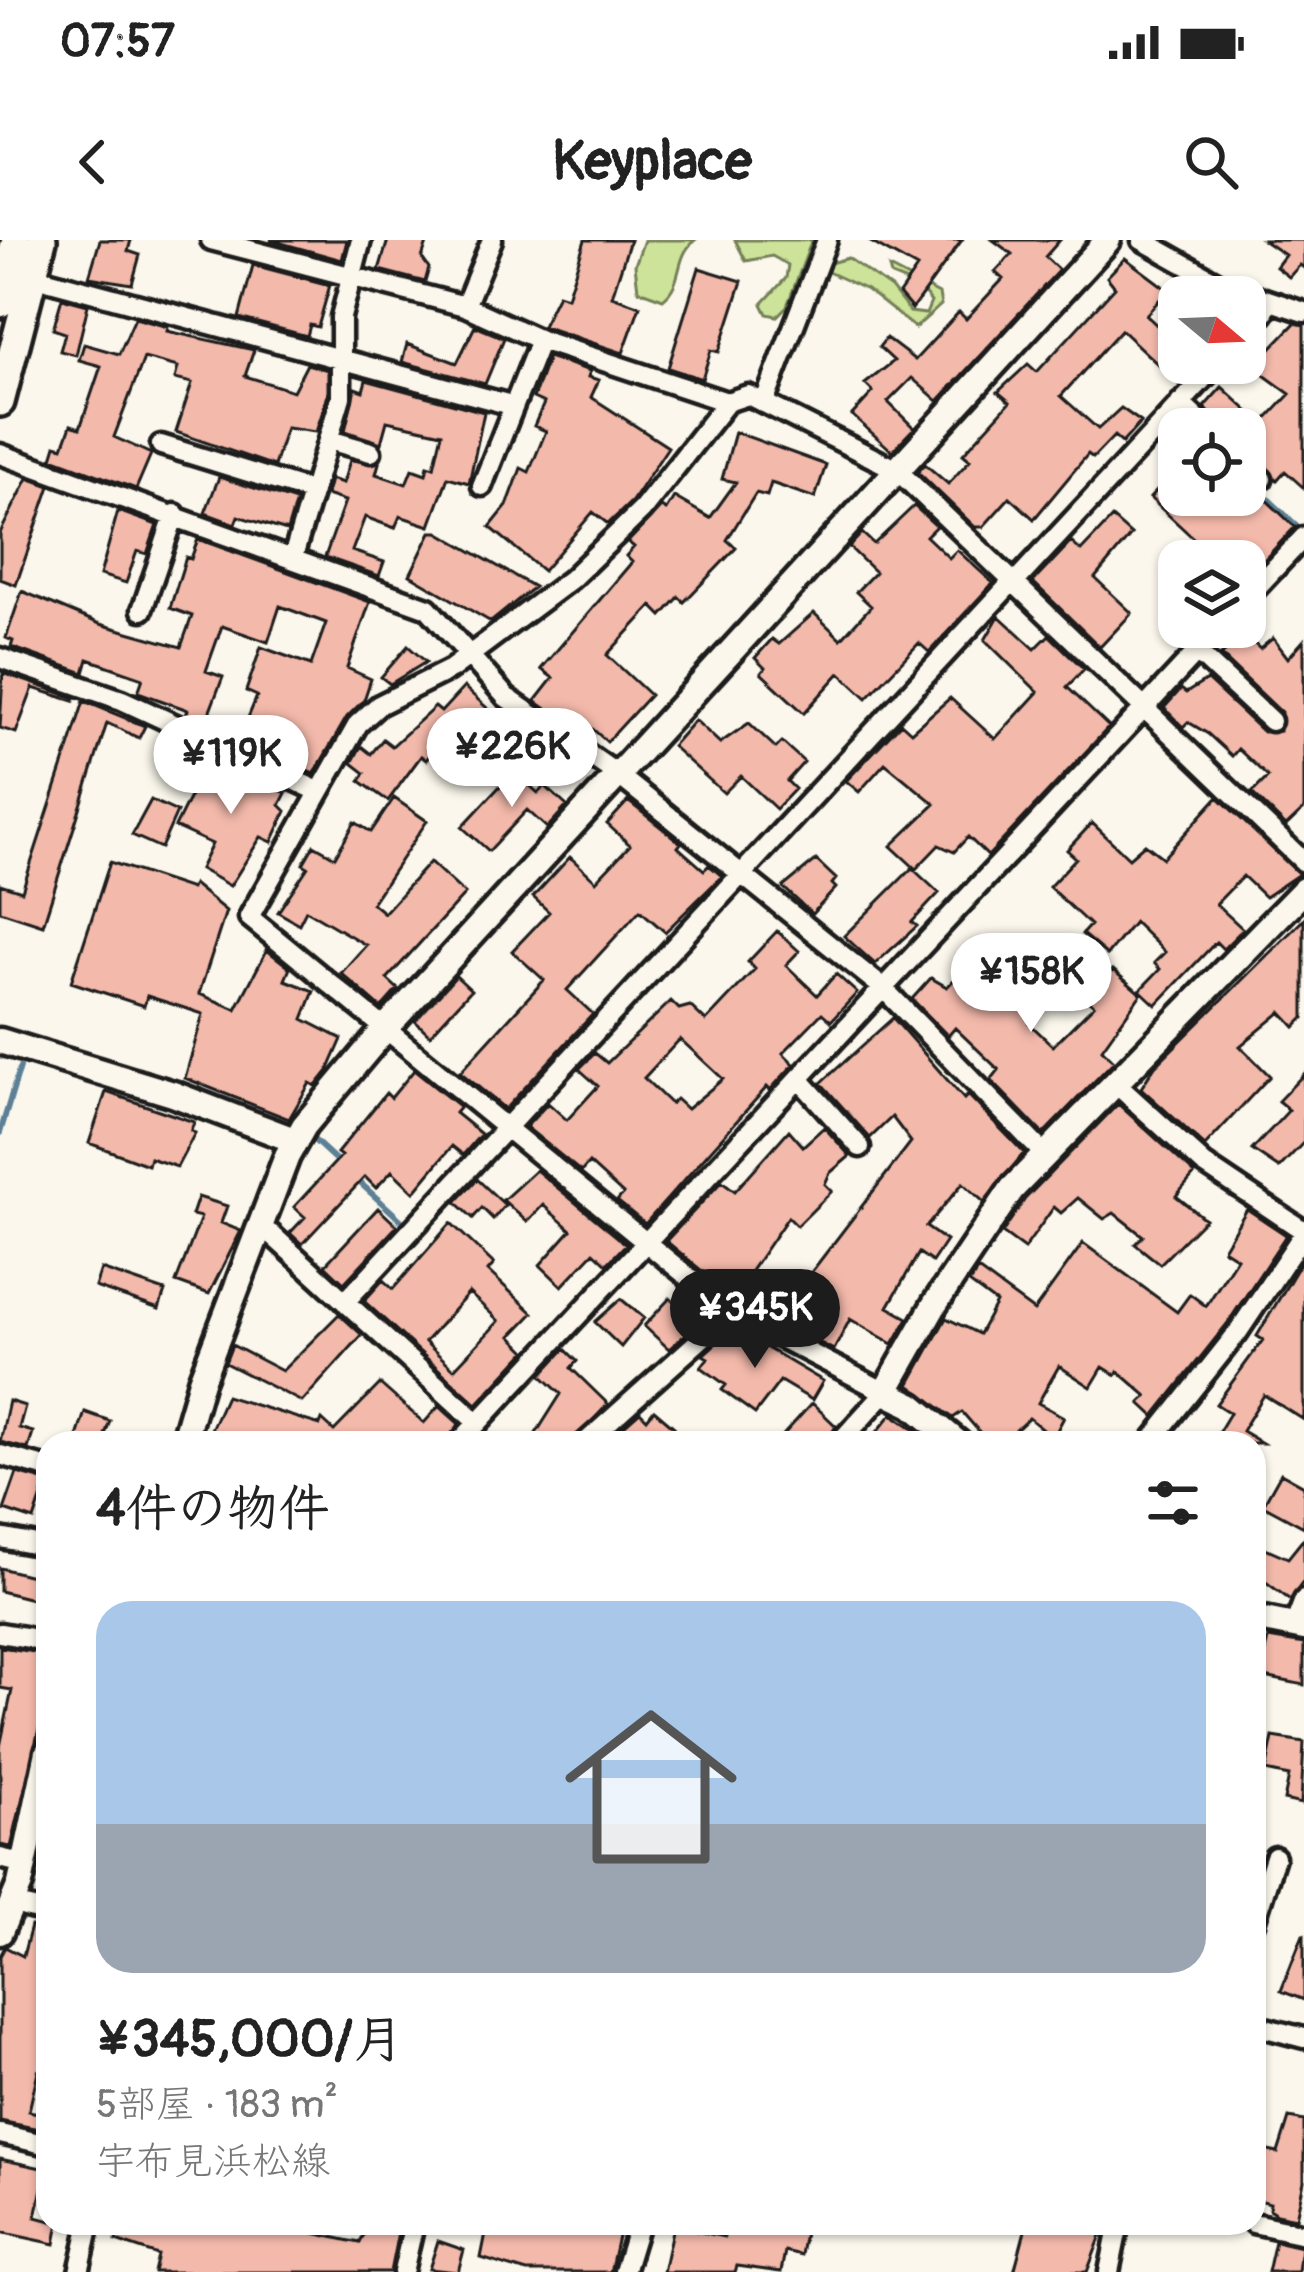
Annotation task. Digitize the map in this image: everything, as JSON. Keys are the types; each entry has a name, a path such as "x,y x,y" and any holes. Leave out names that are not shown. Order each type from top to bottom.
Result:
{"main road":[{"path":"0,303 16,240"},
{"path":"0,402 42,240"}],"street":[{"path":"211,240 465,306 540,340 727,402"},
{"path":"292,557 340,397 341,317 361,240"},
{"path":"465,306 492,240"},
{"path":"764,403 827,240"},
{"path":"187,1431 294,1140 385,1029 1108,240"},
{"path":"1142,240 1222,285 1304,312"},
{"path":"32,276 511,405"},
{"path":"482,486 540,340"},
{"path":"345,1301 1198,384"},
{"path":"943,1431 912,1405 730,1312 249,917 318,791 368,713 434,681 607,546 727,402 748,395 897,470 1304,862"},
{"path":"1180,403 1185,408"},
{"path":"329,440 371,452"},
{"path":"161,446 313,492"},
{"path":"0,454 428,608 506,698 618,775 883,988 1044,1154"},
{"path":"142,610 176,514"},
{"path":"1266,578 1304,537"},
{"path":"470,1431 1201,648"},
{"path":"1197,652 1271,721"},
{"path":"0,658 122,700 318,791"},
{"path":"850,1431 885,1393 988,1223 1044,1154 1304,890"},
{"path":"0,1041 173,1094 294,1140"},
{"path":"799,1079 860,1147"},
{"path":"1115,1083 1215,1172 1304,1232 1238,1333 1160,1431"},
{"path":"259,1229 478,1423"},
{"path":"598,1431 730,1312"},
{"path":"0,1455 36,1465"},
{"path":"0,1538 36,1545"},
{"path":"1266,1620 1299,1627 1304,1600"},
{"path":"0,1633 36,1639"},
{"path":"0,1932 14,1904 12,1861 36,1788"},
{"path":"1266,1885 1275,1857"},
{"path":"14,1904 36,1910"},
{"path":"1266,2028 1304,2038"},
{"path":"0,2134 36,2142"},
{"path":"1266,2226 1304,2234"},
{"path":"79,2272 87,2235"},
{"path":"403,2272 411,2235"},
{"path":"627,2271 635,2235"},
{"path":"1108,2272 1116,2235"}],"green space":[{"path":"644,240 695,240 663,299 638,290 635,265"},
{"path":"735,240 812,240 787,306 777,316 767,314 762,304 786,278 788,265 772,256 746,261"},
{"path":"848,258 891,288 910,312 926,314 931,302 919,287 891,276 889,268 939,294 941,305 915,328 867,290 828,272 830,263"}],"building":[{"path":"100,240 131,240 128,251 140,255 132,284 89,277"},
{"path":"270,240 347,240 342,260"},
{"path":"388,240 428,240 422,258 429,268 425,282 379,270"},
{"path":"585,240 630,240 612,296 640,306 623,353 542,326 558,294 567,297"},
{"path":"867,240 962,240 912,309 899,294 917,268"},
{"path":"993,240 1060,240 1045,257 1059,270 938,401 912,378 888,402 914,428 892,451 852,415 873,392 865,384 894,361 879,347 886,338 915,360 959,312 966,319 1003,279 995,272 1012,254"},
{"path":"1263,240 1304,240 1304,268 1300,265 1289,277 1276,267 1285,255"},
{"path":"1125,258 1158,283 1158,301 1146,315 1158,326 1158,364 1121,330 1061,396 1098,429 1121,408 1141,422 1122,443 1114,436 1093,458 1088,454 1034,519 1010,497 983,527 975,527 918,472 925,464 948,484 970,460 963,454 1010,402 998,392 1028,364 1037,372 1115,287 1107,277"},
{"path":"253,265 330,285 318,327 310,325 307,336 239,318"},
{"path":"699,268 742,281 719,352 711,350 702,379 668,368"},
{"path":"62,298 88,305 76,355 60,351 65,333 53,329"},
{"path":"135,318 168,327 167,331 254,350 245,376 293,391 307,364 328,370 328,395 316,432 286,428 274,466 176,432 192,383 175,379 178,367 144,358 114,437 151,454 136,489 52,458 56,445 63,447 71,425 80,428 101,366 79,360 84,344 119,354"},
{"path":"1295,323 1304,325 1304,488 1285,471 1277,480 1266,470 1266,420 1290,394 1266,376 1266,353"},
{"path":"475,326 504,338 485,384 402,362 407,344 457,363"},
{"path":"548,357 590,371 588,377 599,380 591,397 668,447 632,501 608,524 593,512 543,571 490,527 507,506 521,468 529,472 546,431 534,426 544,403 533,398"},
{"path":"366,380 484,412 469,483 448,477 430,526 400,516 395,528 365,517 352,551 384,562 379,576 325,557 345,501 326,495 330,479 343,483 350,460 379,463 376,474 406,484 412,469 426,474 428,465 434,467 442,433 387,421 381,443 345,431 355,388 363,391"},
{"path":"1222,387 1245,408 1205,408"},
{"path":"735,432 826,465 815,498 771,483 767,496 756,493 727,540 736,548 684,602 679,597 662,616 652,606 607,655 650,695 607,742 574,712 565,722 535,701 553,678 541,669 632,562 626,556 634,547 628,542 661,507 666,510 674,497 710,518 736,482 722,479"},
{"path":"219,477 296,501 287,531 238,516 235,524 205,513"},
{"path":"28,478 50,486 16,585 0,579 0,533"},
{"path":"1266,500 1295,527 1266,558 1266,540 1195,540 1169,516 1266,516"},
{"path":"914,506 936,526 926,536 949,558 957,550 993,583 929,652 919,643 867,698 840,673 804,713 761,673 765,668 755,658 772,639 779,644 814,613 841,639 871,606 856,592 875,572 849,547 862,533 874,544"},
{"path":"118,511 157,525 147,554 137,551 126,583 100,575"},
{"path":"1112,518 1131,535 1095,578 1132,613 1100,647 1033,582 1071,542 1081,551"},
{"path":"431,532 534,587 491,622 410,575"},
{"path":"198,539 370,602 347,668 371,679 364,700 347,717 314,774 303,769 305,765 261,747 264,738 243,730 257,696 246,691 261,647 311,665 326,623 280,606 268,642 222,626 206,671 223,677 205,724 186,715 188,710 138,692 143,678 88,659 84,673 11,647 13,641 6,638 22,591 100,624 181,647 192,616 170,608 186,557 191,559"},
{"path":"999,616 1035,649 1049,635 1084,669 1067,687 1109,727 988,856 968,837 954,852 939,845 916,869 891,846 935,804 885,763 859,792 846,781 901,723 911,732 950,698 995,739 1038,692 985,640"},
{"path":"1273,638 1288,658 1304,640 1304,809 1286,826 1252,793 1268,777 1238,749 1232,756 1188,722 1183,727 1164,708 1181,689 1186,693 1207,680 1263,732 1280,731 1281,712 1221,655 1230,648 1266,648"},
{"path":"408,646 426,662 390,684 381,677"},
{"path":"3,673 74,701 33,688 16,733 0,728"},
{"path":"464,687 497,717 502,710 522,725 501,753 477,735 457,757 441,742 426,760 421,756 388,801 360,781 365,773 352,763 361,746 371,754 383,739 392,746 435,707 441,712"},
{"path":"84,701 145,726 139,738 107,723 43,925 0,911 0,884 22,891"},
{"path":"695,720 720,743 749,723 776,748 782,742 804,762 787,781 795,789 776,809 741,776 724,793 672,746"},
{"path":"210,756 286,793 280,805 286,811 272,842 261,837 230,886 200,869 212,844 175,827"},
{"path":"514,771 538,793 545,786 567,806 547,828 527,810 489,851 462,827"},
{"path":"1218,797 1299,874 1265,897 1243,876 1216,904 1243,929 1223,949 1216,942 1156,1005 1140,990 1160,969 1154,963 1165,952 1134,922 1107,955 1082,934 1090,925 1049,887 1076,858 1067,850 1092,823 1129,858 1145,844 1163,858"},
{"path":"394,798 427,821 372,903 384,913 430,862 465,894 387,979 398,989 381,1008 341,973 366,945 306,910 299,924 278,912 308,867 303,864 314,845 335,857 355,822 371,832"},
{"path":"151,800 177,812 161,848 132,835"},
{"path":"628,801 681,843 678,847 704,870 709,865 722,876 665,932 640,910 567,990 593,1014 505,1109 460,1072 544,980 512,951 549,912 533,897 570,857 596,881 630,845 607,824"},
{"path":"816,860 836,879 832,884 836,888 812,914 783,887"},
{"path":"110,862 191,889 193,884 226,911 199,994 236,1009 267,950 290,968 285,980 314,991 303,1019 342,1039 328,1071 316,1086 310,1083 289,1119 185,1078 203,1014 147,996 144,1006 71,982"},
{"path":"912,868 939,893 912,922 917,926 875,964 844,936"},
{"path":"1304,919 1304,1018 1295,1027 1281,1012 1240,1046 1270,1076 1205,1146 1141,1088 1155,1066"},
{"path":"777,931 799,951 786,965 817,995 836,974 857,993 831,1021 822,1013 783,1053 794,1064 770,1090 767,1087 645,1224 617,1201 623,1194 589,1163 581,1172 526,1127 548,1103 567,1120 598,1086 579,1069 595,1053 607,1063 671,1001 679,1009 690,1006 706,1021 755,969 748,962","holes":["680,1039 723,1079 687,1109 676,1099 671,1104 644,1078"]},
{"path":"1029,942 1052,964 1033,993 1047,1006 1030,1024 1053,1046 1094,1005 1088,1000 1113,970 1141,994 1102,1049 1114,1061 1043,1134 991,1080 999,1070 955,1028 948,1036 912,999 931,978 947,987 963,970 990,996 997,994 1018,970 1010,963"},
{"path":"456,976 471,990 430,1035 415,1021"},
{"path":"893,1018 964,1099 968,1095 1024,1153 984,1202 963,1183 926,1227 946,1241 932,1262 919,1253 888,1307 908,1318 893,1344 850,1319 834,1350 738,1301 666,1241 722,1181 735,1191 789,1130 803,1146 824,1127 850,1156 830,1173 825,1184 832,1191 797,1226 788,1217 751,1271 777,1292 791,1274 803,1283 911,1142 892,1117 870,1138 821,1083"},
{"path":"414,1070 460,1107 455,1113 481,1134 463,1155 452,1146 414,1192 392,1171 376,1188 365,1177 302,1244 290,1233 305,1217 294,1207 341,1156 337,1153 386,1093 391,1098"},
{"path":"1304,1074 1304,1142 1279,1168 1252,1150 1289,1110 1278,1101"},
{"path":"106,1092 194,1122 191,1131 195,1133 177,1167 150,1158 148,1165 89,1143"},
{"path":"1118,1104 1195,1174 1176,1196 1205,1219 1160,1264 1135,1244 1143,1236 1114,1213 1104,1219 1078,1198 1061,1213 1054,1207 1024,1249 1002,1233 1025,1199"},
{"path":"536,1170 626,1244 607,1264 594,1252 562,1286 540,1265 571,1230 543,1205 527,1222 503,1200"},
{"path":"477,1179 505,1205 493,1219 482,1208 473,1218 456,1202"},
{"path":"198,1197 227,1206 221,1223 241,1231 209,1294 176,1282 201,1217 192,1215"},
{"path":"378,1208 397,1226 344,1283 325,1265"},
{"path":"1247,1209 1286,1235 1227,1324 1154,1416 1140,1403 1147,1396 1118,1371 1116,1375 1103,1367 1091,1387 1059,1366 1038,1403 1064,1417 1057,1431 1045,1431 1029,1418 1015,1431 979,1431 962,1412 953,1418 909,1385 946,1318 979,1334 996,1303 969,1283 978,1270 1034,1311 1083,1243 1177,1312 1190,1294 1206,1306 1237,1258 1223,1249"},
{"path":"451,1223 494,1264 488,1271 533,1313 511,1336 526,1351 477,1404 364,1301 383,1280 393,1289","holes":["469,1293 499,1321 454,1369 425,1342"]},
{"path":"1304,1257 1304,1420 1264,1395 1242,1431 1219,1431 1230,1413 1216,1404 1263,1340 1257,1336"},
{"path":"101,1269 165,1291 159,1309 95,1287"},
{"path":"670,1298 698,1324 669,1349 644,1326"},
{"path":"621,1299 644,1318 621,1347 595,1322"},
{"path":"339,1314 362,1335 302,1402 225,1363 232,1345 282,1371"},
{"path":"733,1328 823,1381 812,1400 780,1381 755,1414 722,1390 726,1385 701,1367 708,1358 703,1355"},
{"path":"565,1349 577,1361 571,1368 608,1404 583,1431 538,1431 561,1394 541,1375"},
{"path":"380,1384 424,1423 439,1406 459,1424 454,1431 334,1431"},
{"path":"226,1396 320,1425 322,1420 334,1431 210,1431"},
{"path":"9,1401 25,1406 19,1428 33,1432 28,1449 0,1442"},
{"path":"812,1403 836,1426 833,1431 787,1431"},
{"path":"654,1410 674,1427 670,1431 619,1431 640,1412 647,1419"},
{"path":"85,1412 110,1421 106,1431 79,1431"},
{"path":"892,1414 917,1431 878,1431"},
{"path":"17,1473 36,1478 34,1520 4,1510"},
{"path":"1281,1473 1304,1486 1304,1527 1266,1507"},
{"path":"1304,1538 1304,1581 1290,1600 1266,1582 1266,1548 1288,1558"},
{"path":"0,1568 36,1577 36,1600 0,1591"},
{"path":"1268,1638 1304,1644 1304,1685 1266,1677"},
{"path":"0,1647 36,1652 36,1742 11,1847 0,1845 0,1747 12,1690 0,1688"},
{"path":"1273,1737 1304,1742 1301,1804 1284,1800 1289,1776 1266,1771"},
{"path":"31,1926 36,1927 36,2080 29,2111 36,2113 36,2128 0,2121 0,1956 5,1947 23,1956"},
{"path":"1304,1935 1304,2000 1281,1991"},
{"path":"1289,2118 1304,2121 1304,2181 1296,2218 1276,2214 1266,2202 1266,2150 1278,2153"},
{"path":"0,2159 36,2167 36,2235 57,2235 55,2244 0,2232"},
{"path":"117,2235 323,2235 360,2243 364,2235 397,2235 390,2272 154,2272 158,2255 116,2241"},
{"path":"486,2235 618,2235 610,2272 527,2272 481,2258"},
{"path":"671,2235 804,2235 801,2255 785,2251 781,2272 737,2266 735,2272 663,2272"},
{"path":"1024,2235 1101,2235 1087,2272 1014,2272"},
{"path":"438,2241 464,2250 458,2272 429,2269"},
{"path":"1275,2241 1301,2247 1298,2272 1268,2272"}],"waterway":[{"path":"1266,497 1299,528"},
{"path":"0,1133 20,1067"},
{"path":"314,1140 340,1164"},
{"path":"358,1181 404,1223"}]}
